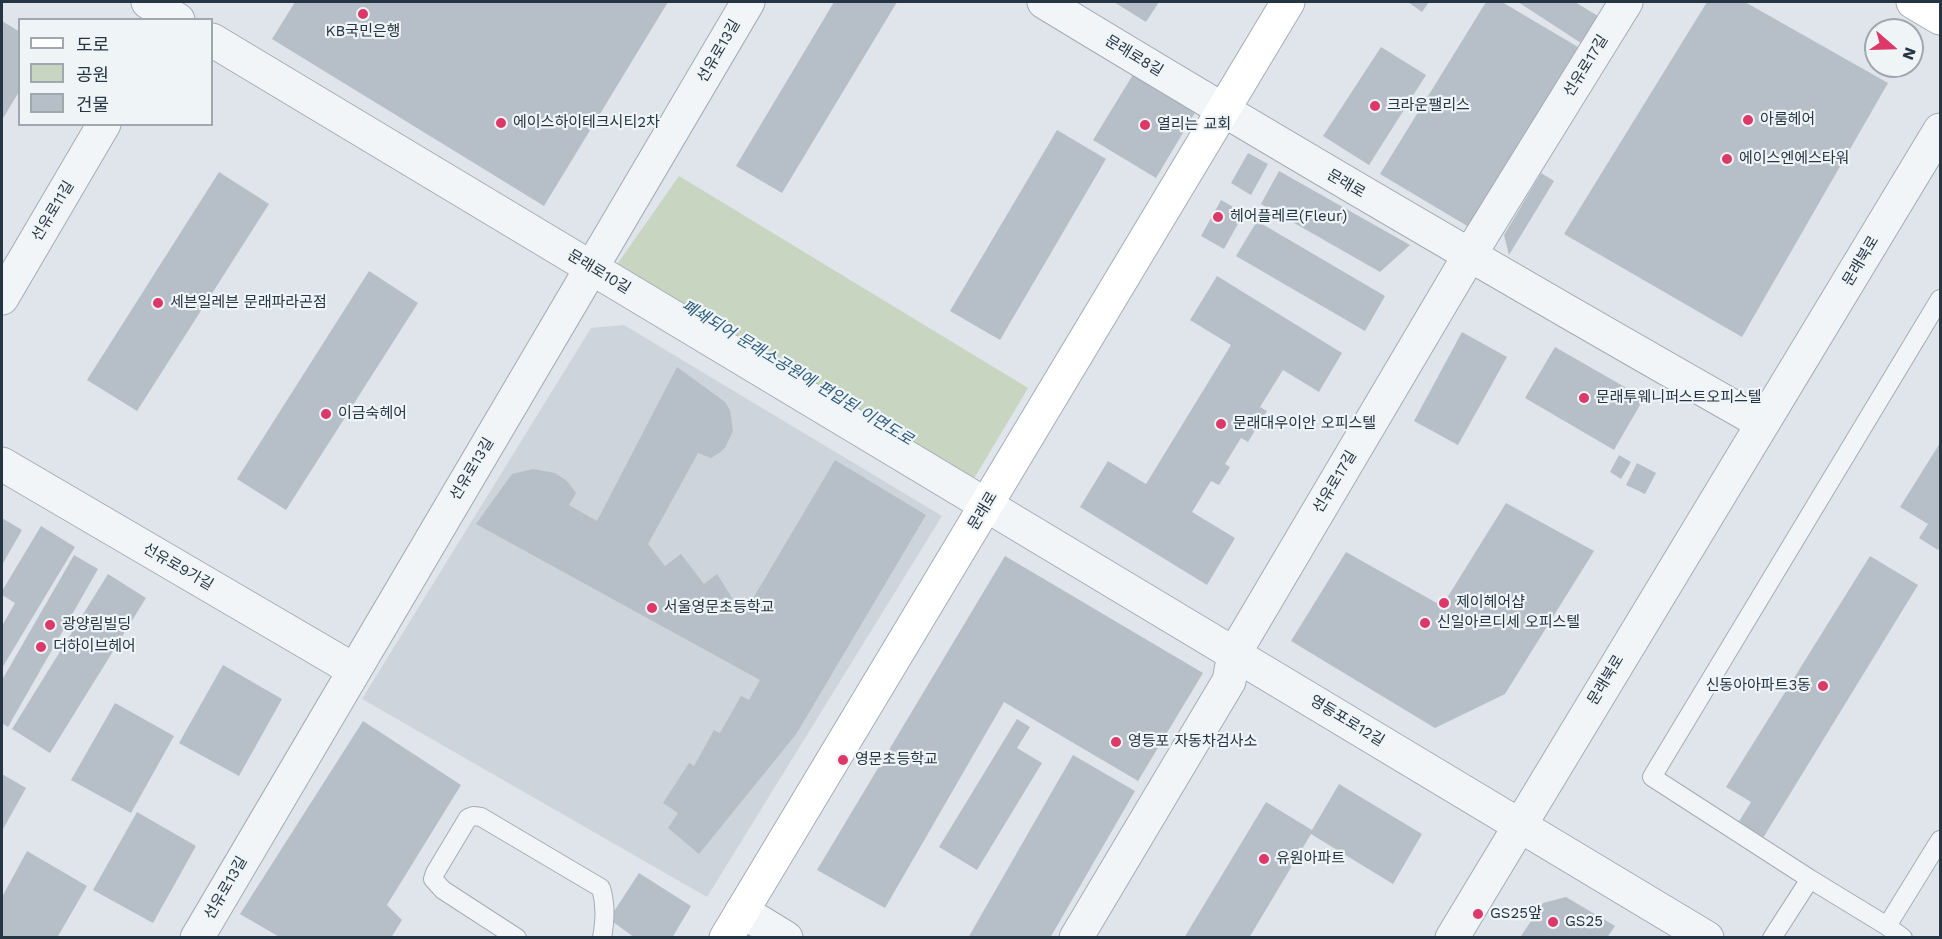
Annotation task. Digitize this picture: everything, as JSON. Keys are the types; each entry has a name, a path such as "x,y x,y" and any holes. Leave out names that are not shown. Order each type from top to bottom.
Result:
{"street":[{"name":"선유로13길","path":"197,938 748,2"},
{"name":"문래로8길","path":"1044,2 1224,111"},
{"name":"문래로","path":"786,938 734,924 1288,2"},
{"name":"선유로17길","path":"1076,938 1229,681 1234,654 1469,256 1626,2"},
{"path":"1913,2 1941,18"},
{"name":"문래로10길","path":"213,41 987,505"},
{"name":"문래로","path":"1224,111 1469,256"},
{"name":"선유로11길","path":"2,298 104,126"},
{"name":"문래북로","path":"1452,938 1941,130"},
{"path":"1469,256 1762,423"},
{"name":"선유로9가길","path":"2,464 354,670"},
{"name":"영등포로12길","path":"987,505 1707,938"}],"lane":[{"path":"1903,938 1652,777 1941,299"},
{"path":"517,938 443,890 433,879 468,818 473,816 481,817 601,888 605,916 602,938"},
{"path":"1887,926 1941,840"},
{"path":"1772,938 1810,879"}],"shaded area":[{"name":"서울영문초등학교","path":"624,325 942,516 707,897 362,699 591,328"}],"green space":[{"path":"679,176 1028,388 972,482 616,266"}],"building":[{"name":"에이스하이테크시티2차","path":"295,2 668,2 544,206 272,39"},
{"path":"834,2 897,2 782,193 736,166"},
{"path":"1114,2 1159,2 1146,22"},
{"path":"1408,2 1429,2 1422,12"},
{"path":"1486,2 1502,2 1578,47 1469,227 1380,174"},
{"path":"1518,2 1575,2 1601,18 1584,45"},
{"name":"에이스엔에스타워","path":"1707,2 1745,2 1864,69 1864,78 1879,78 1888,83 1742,337 1564,234"},
{"path":"2,21 18,31 18,93 2,120"},
{"name":"크라운팰리스","path":"1381,47 1426,75 1369,165 1323,136"},
{"name":"열리는 교회","path":"1134,73 1196,111 1156,178 1093,140"},
{"path":"1057,130 1106,159 1000,340 950,311"},
{"path":"1248,153 1268,164 1251,195 1231,183"},
{"path":"1279,171 1410,245 1380,272 1261,204"},
{"path":"219,172 269,204 137,411 87,380"},
{"path":"1541,173 1554,181 1509,255 1504,235"},
{"path":"1221,200 1244,213 1224,249 1201,236"},
{"path":"1257,221 1385,296 1365,331 1236,256"},
{"path":"369,271 418,303 286,510 237,479"},
{"name":"문래대우이안 오피스텔","path":"1217,276 1342,353 1319,392 1283,370 1260,407 1267,411 1248,442 1241,438 1225,464 1230,467 1219,485 1211,481 1192,512 1235,538 1207,585 1080,507 1108,461 1146,484 1231,345 1190,320"},
{"path":"1462,332 1507,357 1458,445 1414,421"},
{"name":"문래투웨니퍼스트오피스텔","path":"1555,347 1644,398 1614,450 1525,398"},
{"path":"677,367 725,402 730,410 733,431 725,448 719,453 711,458 698,453 648,544 665,566 681,554 704,584 717,574 739,609 745,612 835,460 926,515 797,733 699,854 668,828 678,813 663,803 689,763 694,766 714,730 720,733 741,696 749,700 760,680 476,524 512,474 533,469 555,473 567,481 576,493 569,505 597,521"},
{"path":"1940,443 1940,546 1938,550 1919,538 1928,524 1900,507"},
{"path":"1619,455 1631,462 1621,479 1610,472"},
{"path":"1637,463 1656,473 1645,494 1626,485"},
{"name":"신일아르디세 오피스텔","path":"1506,503 1594,551 1505,694 1435,728 1291,641 1346,552 1442,606"},
{"path":"2,518 22,530 2,565"},
{"path":"41,526 75,547 2,668 2,626 15,603 2,595 2,591"},
{"name":"광양림빌딩","path":"74,555 98,569 8,727 2,723 2,680"},
{"name":"영등포 자동차검사소","path":"1005,556 1203,673 1138,781 1004,702 885,908 817,870"},
{"name":"신동아아파트3동","path":"1870,556 1918,585 1763,838 1738,823 1751,802 1726,787"},
{"path":"108,574 146,598 50,753 12,729"},
{"path":"223,665 282,699 239,776 179,743"},
{"path":"115,703 174,736 131,813 71,780"},
{"path":"1017,719 1030,727 1017,748 1042,763 977,870 939,847"},
{"path":"363,721 461,785 387,905 402,920 391,938 281,938 240,914"},
{"path":"1073,755 1135,791 1050,938 968,938"},
{"path":"2,774 26,788 2,831"},
{"name":"유원아파트","path":"1339,784 1422,834 1393,884 1311,834 1249,938 1184,938 1266,802 1312,830"},
{"path":"137,812 196,846 153,923 93,890"},
{"path":"27,851 87,886 57,938 2,938 2,897"},
{"path":"639,873 691,906 672,938 635,938 609,919"},
{"path":"1566,897 1615,926 1607,938 1521,936 1543,903"}],"place":[{"name":"KB국민은행","path":"363,14"},
{"name":"크라운팰리스","path":"1375,106"},
{"name":"아룸헤어","path":"1748,120"},
{"name":"에이스하이테크시티2차","path":"501,123"},
{"name":"열리는 교회","path":"1145,125"},
{"name":"에이스엔에스타워","path":"1727,159"},
{"name":"헤어플레르(Fleur)","path":"1218,217"},
{"name":"세븐일레븐 문래파라곤점","path":"158,303"},
{"name":"문래투웨니퍼스트오피스텔","path":"1584,398"},
{"name":"이금숙헤어","path":"326,414"},
{"name":"문래대우이안 오피스텔","path":"1221,424"},
{"name":"제이헤어샵","path":"1444,603"},
{"name":"서울영문초등학교","path":"652,608"},
{"name":"신일아르디세 오피스텔","path":"1425,623"},
{"name":"광양림빌딩","path":"50,625"},
{"name":"더하이브헤어","path":"41,647"},
{"name":"신동아아파트3동","path":"1823,686"},
{"name":"영등포 자동차검사소","path":"1116,742"},
{"name":"영문초등학교","path":"843,760"},
{"name":"유원아파트","path":"1264,859"},
{"name":"GS25앞","path":"1478,914"},
{"name":"GS25","path":"1553,922"}],"water label":[{"name":"폐쇄되어 문래소공원에 편입된 이면도로","path":"797,373"}]}
